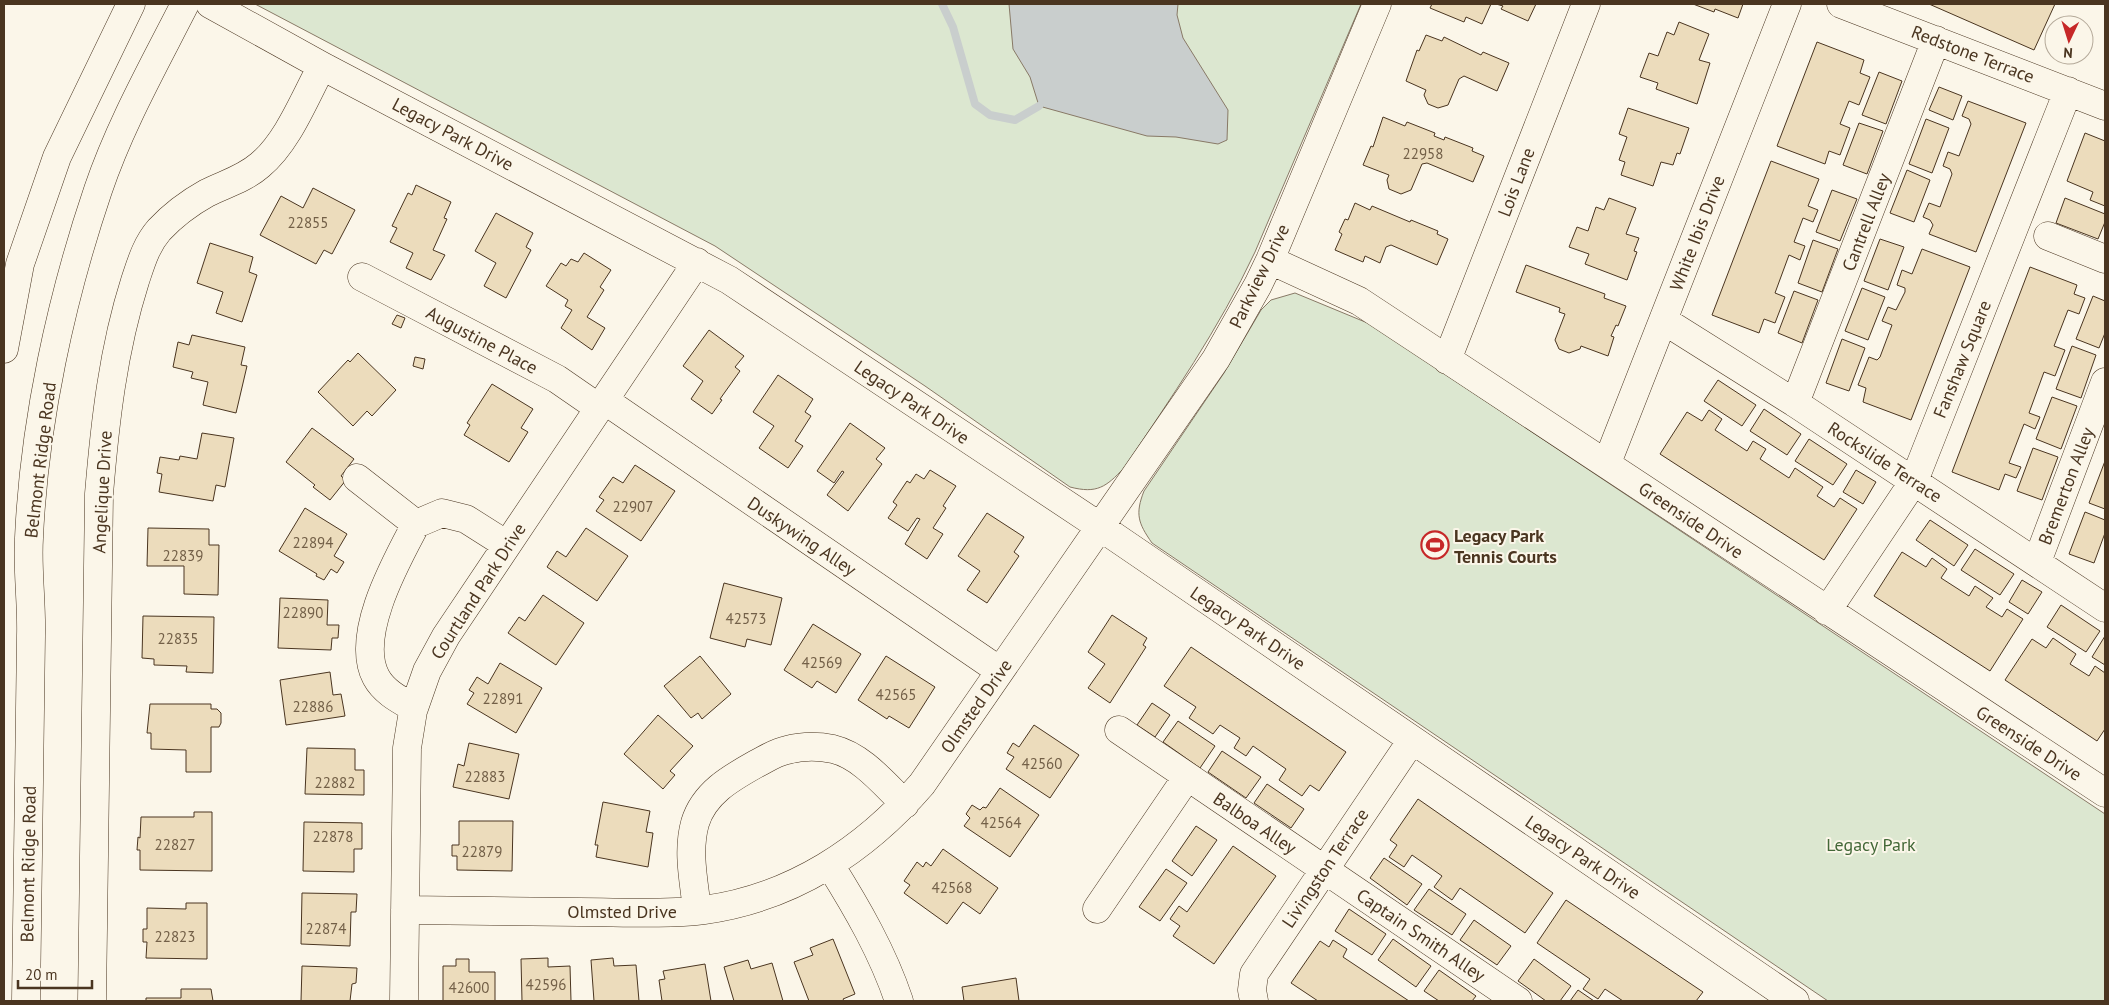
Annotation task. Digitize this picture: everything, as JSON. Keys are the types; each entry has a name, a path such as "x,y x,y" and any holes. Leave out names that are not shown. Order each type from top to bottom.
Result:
{"street":[{"path":"4,349 20,264 57,157 131,4"},
{"name":"Belmont Ridge Road","path":"26,1001 32,612 28,540 34,477 47,390 66,302 98,190 117,139 185,4"},
{"name":"Legacy Park Drive","path":"210,4 322,66 697,262 737,285 1099,526 1795,1001"},
{"name":"Parkview Drive","path":"1099,526 1216,359 1258,285 1377,4"},
{"name":"Lois Lane","path":"1447,360 1586,4"},
{"name":"White Ibis Drive","path":"1607,463 1787,4"},
{"name":"Redstone Terrace","path":"1841,4 2068,90 2105,106"},
{"name":"Cantrell Alley","path":"1795,403 1936,40"},
{"name":"Angelique Drive","path":"92,1001 99,494 105,429 126,311 145,252 158,231 184,207 208,193 238,180 261,164 281,142 322,66"},
{"name":"Fanshaw Square","path":"1827,611 1914,481 2068,90"},
{"path":"2048,236 2105,260"},
{"name":"Greenside Drive","path":"1270,260 1359,301 1607,463 1827,611 2104,789"},
{"path":"601,404 697,262"},
{"name":"Augustine Place","path":"362,277 557,378 601,404"},
{"name":"Rockslide Terrace","path":"1663,320 1795,403 2105,608"},
{"name":"Bremerton Alley","path":"2037,562 2105,382"},
{"name":"Courtland Park Drive","path":"404,1001 407,748 414,708 427,672 446,636 601,404"},
{"name":"Duskywing Alley","path":"601,404 1000,671"},
{"path":"356,478 416,524"},
{"path":"414,708 386,690 376,676 371,658 372,631 380,596 416,524 442,513 466,519 507,545"},
{"name":"Olmsted Drive","path":"405,910 653,913 697,910 750,900 794,884 830,865 875,833 905,804 922,784 1099,526"},
{"name":"Balboa Alley","path":"1119,730 1324,868"},
{"name":"Livingston Terrace","path":"1254,1001 1252,990 1254,974 1412,740"},
{"path":"697,910 690,847 696,822 708,799 725,781 772,756 786,750 810,746 834,749 857,760 905,804"},
{"path":"1097,909 1187,777"},
{"path":"830,865 856,907 879,952 899,1001"},
{"name":"Captain Smith Alley","path":"1324,868 1518,1001"},
{"path":"1263,961 1261,976 1264,990 1271,1001"}],"green space":[{"path":"255,4 1361,4 1255,252 1226,308 1194,363 1124,468 1106,484 1087,490 1070,487 925,386 715,246"},
{"name":"Legacy Park","path":"1295,293 1370,324 2105,814 2105,1001 1828,1001 1152,543 1139,518 1139,506 1144,491 1224,373 1261,310 1271,300"}],"shaded area":[{"path":"1009,4 1178,4 1177,15 1183,38 1228,110 1227,140 1218,144 1176,137 1147,136 1039,106 1030,77 1013,49"}],"building":[{"path":"1432,4 1491,4 1482,24 1466,17 1464,22 1430,8"},
{"path":"1496,4 1536,4 1528,21 1501,9 1503,6"},
{"path":"1693,4 1743,4 1738,18 1715,9 1714,12"},
{"path":"1929,4 2055,4 2050,15 2044,15 2044,28 2034,50"},
{"path":"1679,22 1709,34 1699,60 1710,63 1697,104 1656,89 1658,83 1640,77 1649,53 1658,56 1667,32 1674,35"},
{"path":"1426,35 1442,41 1444,37 1481,55 1483,52 1509,63 1497,91 1464,76 1459,79 1448,105 1438,108 1428,104 1424,95 1426,90 1406,81 1417,50 1419,51"},
{"path":"1817,42 1864,60 1860,73 1870,77 1859,105 1849,101 1840,124 1850,128 1840,155 1829,151 1825,164 1777,146"},
{"path":"1879,72 1902,81 1886,124 1862,115"},
{"path":"1939,87 1962,96 1953,120 1929,110"},
{"path":"1968,101 2026,123 1976,252 1929,234 1933,225 1930,220 1923,217 1929,203 1940,207 1952,174 1950,169 1943,166 1948,152 1959,156 1971,124 1969,119 1962,116"},
{"path":"1628,108 1689,128 1680,154 1677,153 1673,165 1661,162 1653,186 1621,175 1625,162 1619,160 1627,137 1619,134"},
{"path":"1383,117 1405,126 1407,122 1435,133 1434,136 1444,140 1445,137 1473,148 1472,151 1484,156 1473,182 1427,163 1422,164 1411,190 1401,194 1389,189 1387,180 1389,175 1363,165 1371,146 1373,147"},
{"path":"1926,119 1949,128 1932,173 1909,164"},
{"path":"1859,123 1883,131 1867,174 1843,165"},
{"path":"2085,133 2105,141 2105,206 2090,200 2093,192 2067,181"},
{"path":"1771,161 1819,179 1808,206 1818,210 1813,222 1803,218 1794,242 1805,246 1800,260 1789,255 1775,293 1785,297 1775,323 1764,319 1759,333 1712,315"},
{"path":"1907,170 1930,180 1914,222 1890,213"},
{"path":"416,185 451,202 444,218 447,219 433,250 445,255 431,280 406,268 413,253 390,242 397,228 392,226 408,193 412,195"},
{"path":"313,188 355,210 332,254 324,250 316,264 260,235 281,196 303,208"},
{"path":"1832,190 1857,199 1840,241 1816,232"},
{"path":"1609,198 1636,208 1626,234 1639,238 1634,251 1637,252 1627,280 1585,264 1589,254 1569,247 1577,227 1588,231 1596,207 1604,210"},
{"path":"2065,198 2105,214 2105,222 2098,239 2056,223"},
{"path":"1355,203 1370,210 1372,206 1410,222 1411,220 1438,231 1437,234 1448,239 1437,265 1391,245 1386,247 1380,263 1365,256 1363,262 1335,250 1342,234 1339,232 1345,219 1348,220"},
{"path":"496,213 533,233 526,247 531,250 506,298 484,286 496,263 475,251"},
{"path":"1880,239 1904,247 1888,290 1864,281"},
{"path":"1813,240 1838,249 1822,292 1798,283"},
{"path":"210,243 253,257 249,272 257,275 242,322 216,313 223,292 197,283"},
{"path":"1922,249 1970,267 1911,420 1863,402 1866,388 1858,385 1869,357 1877,360 1880,357 1892,325 1882,321 1888,307 1896,310 1905,292 1905,288 1897,285 1902,270 1912,274"},
{"path":"584,253 611,270 600,287 604,290 587,317 605,328 592,350 561,328 572,310 565,306 568,300 546,286 561,263 566,266 571,259 578,262"},
{"path":"1526,265 1605,294 1604,298 1626,306 1618,326 1616,325 1611,336 1614,337 1608,356 1581,346 1580,349 1569,353 1559,349 1555,340 1565,314 1559,312 1560,308 1516,292"},
{"path":"2030,267 2077,285 2074,294 2085,298 2079,314 2068,310 2054,346 2065,350 2055,376 2044,372 2029,413 2040,417 2035,429 2024,424 2009,463 2021,467 2016,478 2005,474 1999,490 1952,472"},
{"path":"1862,288 1885,297 1868,340 1845,331"},
{"path":"1794,291 1818,300 1802,343 1778,333"},
{"path":"2093,296 2105,301 2105,333 2099,348 2076,339"},
{"path":"397,315 405,318 401,328 392,324"},
{"path":"709,330 744,356 735,367 740,371 712,414 691,399 703,381 683,366"},
{"path":"192,335 245,347 241,365 247,366 236,413 203,405 208,382 191,378 193,372 173,367 178,342 189,345"},
{"path":"1842,339 1865,348 1849,391 1826,383"},
{"path":"2072,346 2096,355 2081,398 2056,389"},
{"path":"358,353 396,390 372,416 367,411 353,426 318,392 348,360 350,362"},
{"path":"415,357 425,359 423,369 413,366"},
{"path":"778,375 813,399 805,412 811,416 795,441 803,446 788,468 759,448 774,426 753,412"},
{"path":"1718,380 1756,405 1742,426 1704,401"},
{"path":"492,384 533,409 521,428 528,432 509,462 464,435 470,425 467,423"},
{"path":"2052,397 2077,406 2061,449 2036,439"},
{"path":"1764,409 1801,434 1787,455 1750,431"},
{"path":"1709,410 1722,419 1715,430 1747,451 1753,441 1766,449 1760,459 1789,478 1795,468 1823,487 1817,496 1834,507 1840,498 1857,509 1824,560 1660,454 1687,412 1702,421"},
{"path":"850,423 885,448 876,459 882,464 848,511 827,495 844,472 842,471 834,483 817,471"},
{"path":"312,428 354,459 341,476 346,480 330,500 313,487 315,485 286,462"},
{"path":"202,433 234,438 225,487 216,485 213,501 159,492 162,474 157,473 160,457 179,460 180,456 197,459"},
{"path":"1809,439 1847,464 1833,485 1795,461"},
{"path":"2033,448 2058,457 2042,500 2017,491"},
{"path":"2105,461 2105,509 2089,503"},
{"path":"635,465 675,491 641,541 596,511 604,500 599,497 613,477 623,483"},
{"path":"930,470 956,486 943,506 946,508 933,528 943,534 927,559 905,544 920,519 917,518 908,531 888,518 897,505 893,502 907,481 910,483 916,474 924,479"},
{"path":"1856,470 1876,482 1863,504 1843,492"},
{"path":"305,508 347,534 334,556 344,562 337,573 331,569 324,580 279,551"},
{"path":"2085,512 2105,520 2105,533 2094,563 2069,554"},
{"path":"987,513 1024,537 1014,552 1019,556 987,603 967,590 980,571 958,556"},
{"path":"1930,520 1968,545 1954,566 1916,540"},
{"path":"148,528 209,529 209,545 219,545 218,595 184,594 184,566 147,566"},
{"path":"586,528 628,556 597,601 547,567 557,551 566,557"},
{"path":"1975,549 2014,574 2000,595 1961,570"},
{"path":"1902,552 1926,567 1932,558 1947,569 1941,578 1969,596 1975,586 1993,598 1986,607 2002,617 2007,609 2023,619 1990,671 1874,596"},
{"path":"2022,580 2042,592 2028,614 2009,602"},
{"path":"724,583 782,598 771,645 747,639 745,647 710,638"},
{"path":"543,595 584,623 556,665 508,633 519,617 525,621"},
{"path":"280,598 328,600 327,625 339,625 338,638 332,638 331,650 278,648"},
{"path":"2061,605 2100,631 2086,652 2047,627"},
{"path":"1112,615 1147,638 1143,645 1146,647 1110,703 1088,688 1105,664 1088,652"},
{"path":"143,616 214,617 213,673 186,672 187,666 154,665 154,659 142,658"},
{"path":"813,624 861,654 836,693 817,681 812,688 784,670"},
{"path":"2105,636 2105,665 2092,657"},
{"path":"2053,638 2076,654 2070,664 2089,676 2095,666 2105,673 2105,729 2097,741 2005,680 2032,639 2046,648"},
{"path":"1191,647 1346,752 1319,791 1310,785 1302,796 1279,780 1286,769 1253,746 1246,756 1234,748 1240,738 1220,725 1213,734 1189,718 1196,707 1164,686"},
{"path":"700,656 731,694 702,719 698,713 691,718 664,686"},
{"path":"886,656 935,687 909,728 889,716 887,719 858,700"},
{"path":"500,663 542,688 516,733 467,704 474,693 469,690 477,677 488,684"},
{"path":"330,672 333,695 341,694 345,716 286,725 280,680"},
{"path":"1152,703 1170,715 1155,737 1137,725"},
{"path":"150,704 211,704 211,709 217,709 221,713 219,727 211,727 211,772 186,772 186,750 151,749 151,733 147,733"},
{"path":"658,715 693,746 670,771 675,775 663,789 624,754"},
{"path":"1178,721 1215,746 1200,768 1163,742"},
{"path":"1034,725 1079,755 1050,798 1006,769 1014,757 1007,753 1013,743 1019,747"},
{"path":"469,743 519,754 509,799 453,787 458,764 464,766"},
{"path":"307,748 355,749 355,770 364,770 364,795 305,794"},
{"path":"1222,751 1261,777 1246,798 1208,772"},
{"path":"1267,784 1304,809 1291,828 1254,803"},
{"path":"1000,788 1039,815 1010,857 964,826 970,818 966,814 972,805 980,810 983,807 986,808"},
{"path":"1418,799 1553,893 1525,933 1460,888 1452,900 1434,887 1442,876 1412,855 1404,867 1389,857 1397,845 1390,840"},
{"path":"603,802 650,811 646,832 653,833 648,867 596,857 598,845 595,845"},
{"path":"194,812 212,812 212,871 140,870 140,850 137,850 138,837 140,838 141,817 194,817"},
{"path":"459,821 513,821 512,871 457,870 457,856 452,856 452,845 459,845"},
{"path":"304,822 362,823 362,849 354,849 354,872 303,871"},
{"path":"1196,826 1217,840 1192,876 1172,861"},
{"path":"1233,846 1276,876 1214,964 1173,936 1180,926 1170,919 1179,906 1187,912"},
{"path":"943,849 998,888 980,914 963,902 947,924 904,893 910,885 904,881 917,862 923,867 926,862 931,866"},
{"path":"1384,858 1422,884 1407,905 1370,878"},
{"path":"1166,869 1187,883 1160,921 1139,907"},
{"path":"1429,889 1466,914 1452,935 1414,910"},
{"path":"302,893 357,894 356,912 351,912 350,946 301,944"},
{"path":"1566,900 1703,992 1696,1001 1623,1001 1605,989 1598,999 1583,989 1590,979 1537,943"},
{"path":"186,903 207,903 207,959 146,958 147,942 143,942 143,929 147,929 147,908 186,909"},
{"path":"1349,909 1386,934 1372,955 1335,931"},
{"path":"1474,920 1511,946 1497,965 1460,940"},
{"path":"833,939 855,994 843,999 844,1001 809,1001 794,962 813,955 810,948"},
{"path":"1393,939 1431,966 1416,987 1378,960"},
{"path":"1333,940 1347,949 1343,957 1409,1001 1318,1001 1291,983 1320,941 1329,947"},
{"path":"548,958 548,967 570,966 571,1001 522,1001 521,959"},
{"path":"613,958 614,966 636,965 639,1001 594,1001 591,960"},
{"path":"456,959 469,959 469,972 495,972 495,1001 443,1001 443,966 456,966"},
{"path":"1534,959 1571,986 1560,1001 1546,1001 1518,981"},
{"path":"748,960 751,969 772,963 783,1001 734,1001 724,967"},
{"path":"705,964 711,1001 662,1001 659,980 665,979 663,971"},
{"path":"302,966 357,968 356,983 352,984 350,1001 301,1001"},
{"path":"1439,970 1476,996 1472,1001 1439,1001 1424,991"},
{"path":"1016,978 1019,1001 964,1001 962,987"},
{"path":"181,989 211,989 213,1001 146,1001 146,998 181,998"},
{"path":"1578,990 1594,1001 1570,1001"}],"waterway":[{"path":"942,4 953,27 975,104 990,115 1015,120 1039,106"}],"place":[{"name":"Legacy Park Tennis Courts","path":"1435,545"}]}
